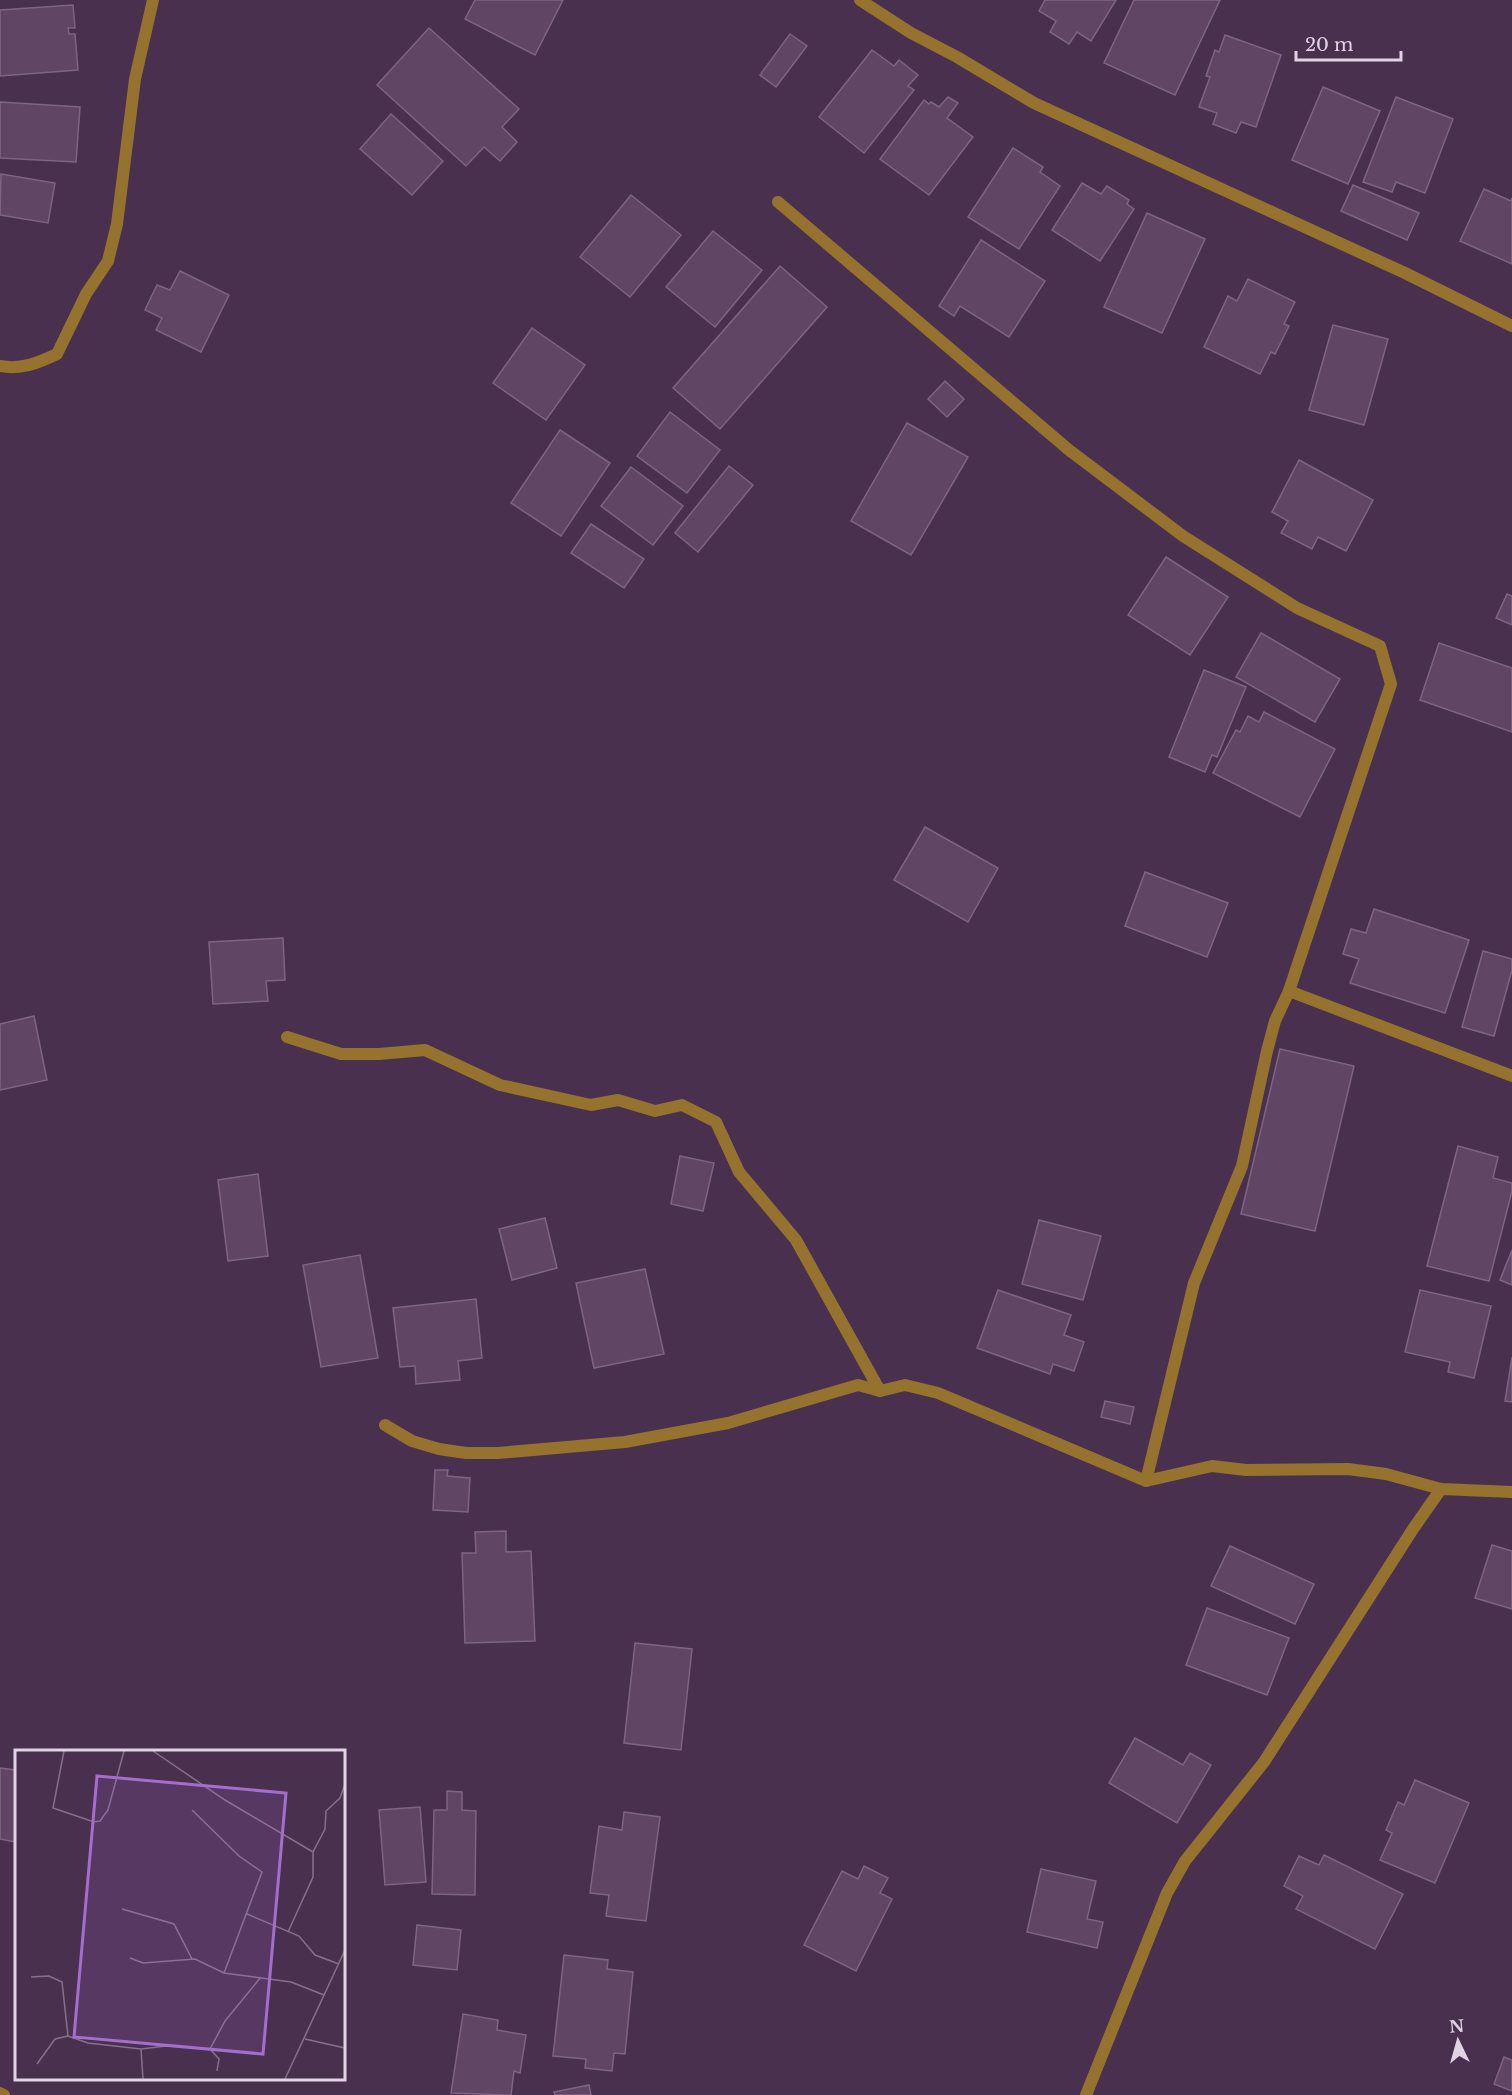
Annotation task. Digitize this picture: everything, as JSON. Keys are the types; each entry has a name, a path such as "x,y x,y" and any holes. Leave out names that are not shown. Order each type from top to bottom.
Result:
{"street":[{"path":"0,366 10,368 33,365 57,354 86,294 108,261 117,224 135,79 153,0"},
{"path":"860,0 911,33 1034,102 1405,273 1512,326"},
{"path":"778,202 1069,450 1183,536 1297,608 1380,646 1391,684 1288,991 1275,1021 1242,1166 1194,1283 1146,1481"},
{"path":"1288,991 1512,1076"},
{"path":"287,1037 340,1054 379,1054 425,1050 500,1085 591,1105 618,1100 655,1111 682,1105 716,1122 739,1172 796,1240 880,1391"},
{"path":"385,1425 412,1441 440,1449 466,1453 498,1453 625,1442 728,1423 858,1385 880,1391 905,1385 938,1393 1146,1481 1212,1466 1246,1470 1348,1469 1386,1474 1441,1489 1512,1492"},
{"path":"1086,2095 1167,1893 1185,1861 1264,1762 1441,1489"},
{"path":"0,2093 4,2095"}],"building":[{"path":"475,0 563,0 535,55 465,19"},
{"path":"1045,0 1116,0 1091,41 1077,32 1069,44 1050,32 1056,21 1039,11"},
{"path":"1134,0 1220,0 1175,95 1104,63"},
{"path":"73,5 75,28 68,28 69,34 75,34 78,70 0,76 0,10"},
{"path":"429,28 519,109 502,127 517,142 500,161 484,147 466,166 377,85"},
{"path":"790,34 807,46 776,87 760,75"},
{"path":"1225,35 1281,55 1256,127 1241,122 1236,133 1213,124 1217,113 1199,107 1210,77 1206,76 1215,50 1219,52"},
{"path":"872,50 894,66 899,60 918,75 908,86 914,90 864,153 819,117"},
{"path":"1323,87 1380,111 1348,184 1292,160"},
{"path":"948,97 958,103 947,118 973,137 929,195 880,159 924,100 939,107"},
{"path":"1396,97 1453,119 1425,193 1396,182 1392,192 1363,182"},
{"path":"0,102 80,107 76,162 0,158"},
{"path":"391,114 443,161 412,195 360,149"},
{"path":"1013,148 1043,167 1040,172 1060,186 1019,249 968,217"},
{"path":"1,174 55,183 48,223 0,215"},
{"path":"1082,183 1101,194 1107,186 1129,200 1127,204 1134,209 1100,261 1052,230"},
{"path":"1353,185 1419,213 1407,240 1341,211"},
{"path":"1484,189 1511,201 1512,198 1512,264 1460,241"},
{"path":"631,195 681,235 630,297 580,257"},
{"path":"1147,213 1205,239 1162,333 1104,307"},
{"path":"713,231 762,270 715,327 666,287"},
{"path":"981,240 1045,281 1009,337 960,306 954,316 939,306"},
{"path":"780,266 827,307 720,429 673,388"},
{"path":"180,271 229,295 201,352 156,330 162,318 145,310 157,285 170,290"},
{"path":"1248,279 1295,302 1284,324 1289,326 1275,354 1271,352 1260,374 1204,347 1228,296 1237,301"},
{"path":"1333,325 1388,339 1364,425 1309,410"},
{"path":"532,328 585,365 546,420 493,383"},
{"path":"945,381 964,399 947,417 928,399"},
{"path":"670,412 720,450 687,493 637,456"},
{"path":"907,423 968,457 911,555 851,521"},
{"path":"560,430 610,463 561,536 511,503"},
{"path":"1299,460 1373,500 1346,551 1318,537 1312,549 1281,533 1288,521 1272,512"},
{"path":"729,466 753,485 698,552 675,533"},
{"path":"631,467 683,506 653,545 601,506"},
{"path":"591,524 644,559 624,588 571,553"},
{"path":"1166,557 1228,597 1190,655 1128,615"},
{"path":"1507,594 1512,596 1512,625 1496,618"},
{"path":"1261,633 1340,679 1315,722 1236,677"},
{"path":"1439,643 1512,668 1512,732 1420,700"},
{"path":"1204,670 1246,687 1217,757 1212,755 1205,772 1169,757"},
{"path":"1264,712 1335,749 1300,817 1213,773 1236,730 1240,732 1248,716 1259,722"},
{"path":"925,827 998,868 968,922 894,880"},
{"path":"1145,872 1228,903 1207,957 1125,926"},
{"path":"1374,909 1469,940 1445,1013 1350,983 1359,959 1343,954 1351,929 1366,933"},
{"path":"283,938 285,980 266,981 268,1001 213,1004 209,942"},
{"path":"1483,951 1512,959 1512,970 1494,1036 1462,1027"},
{"path":"34,1016 47,1080 0,1090 0,1024"},
{"path":"1280,1049 1354,1066 1315,1231 1241,1214"},
{"path":"1458,1146 1498,1157 1493,1178 1512,1183 1512,1191 1489,1281 1427,1266"},
{"path":"680,1156 714,1163 703,1211 671,1204"},
{"path":"258,1174 268,1256 228,1261 218,1180"},
{"path":"545,1218 557,1268 512,1280 499,1229"},
{"path":"1039,1220 1101,1236 1083,1300 1022,1284"},
{"path":"1512,1250 1512,1285 1500,1280"},
{"path":"360,1255 378,1358 321,1367 303,1265"},
{"path":"645,1269 664,1354 594,1368 576,1283"},
{"path":"998,1290 1071,1315 1064,1335 1084,1342 1074,1371 1053,1364 1050,1374 977,1348"},
{"path":"1420,1290 1491,1306 1474,1378 1448,1372 1450,1362 1405,1352"},
{"path":"476,1299 482,1358 458,1361 460,1380 416,1384 415,1366 400,1367 393,1308"},
{"path":"1512,1357 1512,1402 1505,1401"},
{"path":"1105,1401 1134,1407 1130,1424 1101,1417"},
{"path":"435,1470 448,1470 447,1476 470,1478 468,1512 433,1510"},
{"path":"506,1531 506,1552 531,1551 535,1641 465,1643 462,1553 476,1553 475,1532"},
{"path":"1492,1545 1512,1551 1512,1609 1475,1598"},
{"path":"1230,1546 1314,1584 1295,1624 1211,1586"},
{"path":"1207,1608 1289,1638 1267,1695 1186,1665"},
{"path":"635,1643 692,1649 681,1750 624,1743"},
{"path":"1135,1738 1183,1765 1190,1753 1211,1765 1177,1823 1109,1783"},
{"path":"0,1768 15,1770 15,1842 0,1839"},
{"path":"1415,1780 1469,1803 1435,1883 1380,1860 1392,1833 1386,1830 1398,1802 1404,1805"},
{"path":"447,1791 462,1792 462,1810 476,1811 475,1895 432,1894 434,1810 447,1810"},
{"path":"420,1807 426,1882 385,1885 379,1810"},
{"path":"624,1812 660,1817 646,1921 606,1916 609,1895 590,1893 599,1826 622,1830"},
{"path":"1324,1855 1403,1894 1375,1949 1296,1909 1303,1896 1284,1886 1299,1856 1319,1865"},
{"path":"864,1866 888,1878 880,1893 892,1899 856,1971 804,1945 842,1871 858,1879"},
{"path":"1041,1869 1096,1881 1087,1919 1103,1922 1097,1948 1027,1932"},
{"path":"417,1925 461,1930 457,1970 413,1965"},
{"path":"564,1955 608,1960 607,1969 633,1972 625,2054 614,2053 612,2071 585,2068 586,2059 553,2056"},
{"path":"463,2014 498,2020 497,2030 526,2035 520,2073 514,2071 511,2095 451,2093"},
{"path":"1504,2057 1512,2060 1512,2091 1494,2084"},
{"path":"589,2085 591,2095 555,2095 554,2092"}]}
